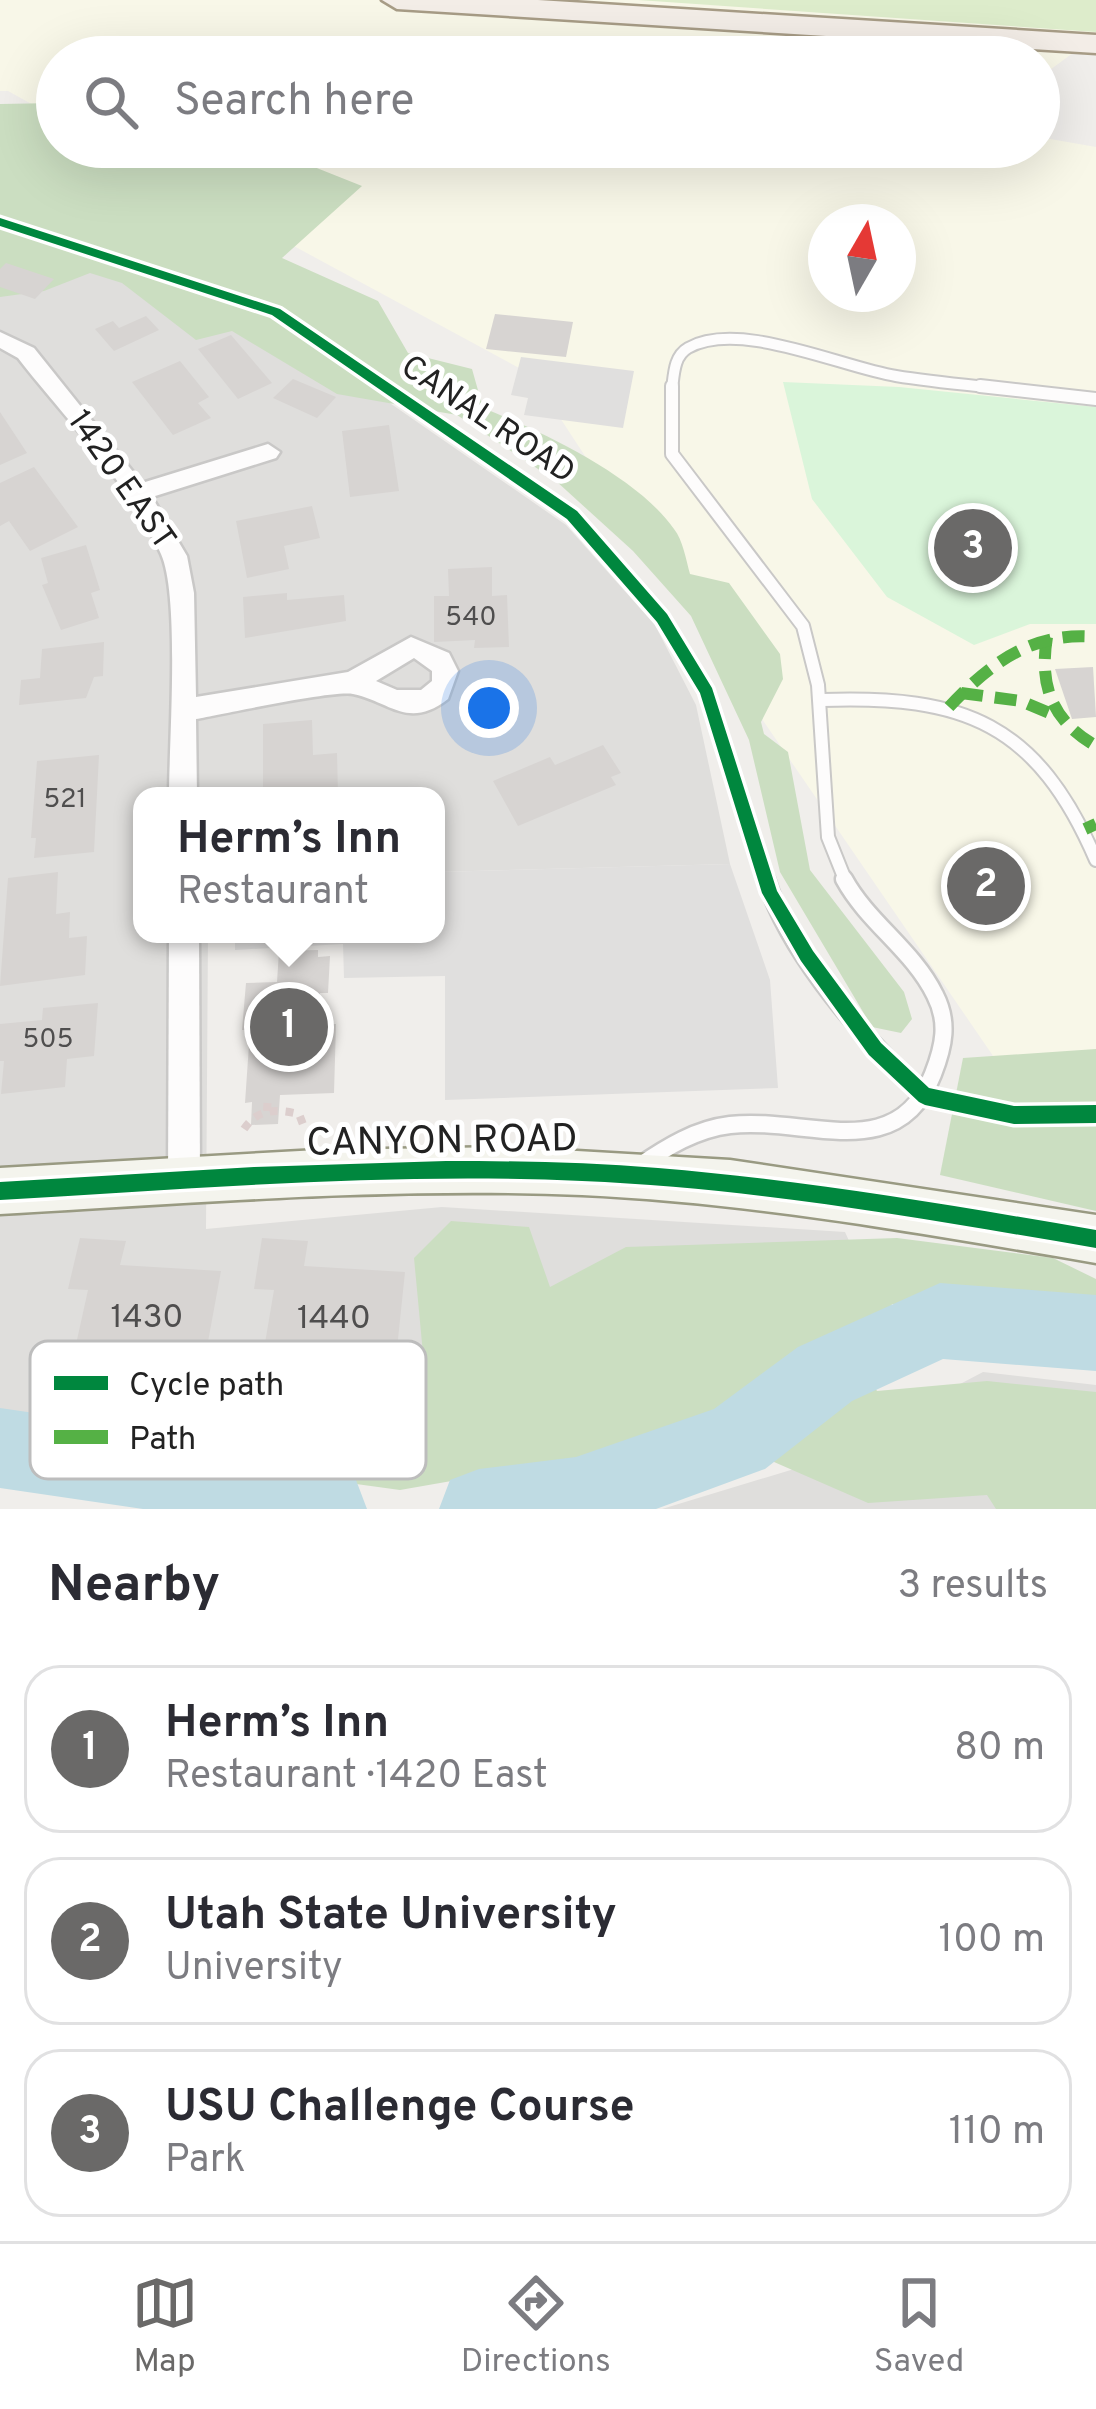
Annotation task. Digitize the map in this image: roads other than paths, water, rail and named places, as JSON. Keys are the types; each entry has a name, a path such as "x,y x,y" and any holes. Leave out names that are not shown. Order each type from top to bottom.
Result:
{"main road":[{"path":"397,0 969,36"},
{"path":"1060,42 1096,44"}],"street":[{"name":"1420 EAST","path":"0,339 26,353 136,494 175,556 182,593 183,787"},
{"path":"136,494 268,452"},
{"path":"183,710 353,682"},
{"path":"184,943 184,1181"},
{"name":"CANYON ROAD","path":"0,1191 509,1170 627,1175 905,1207 1096,1239"}],"lane":[{"name":"CANAL ROAD","path":"0,222 276,312 572,515 662,618 707,692 770,893 807,956 875,1049 925,1096"},
{"path":"627,1175 678,1138 732,1124 870,1129 908,1118 925,1096 943,1047 944,1018 932,990 854,896 838,869 825,829 819,788 822,700 817,656 803,626 672,454 669,403 677,360 701,340 723,338 911,379 1096,399"},
{"path":"822,700 918,700 981,720 1005,735 1066,800 1085,829 1096,860"}],"waterway":[{"path":"479,1509 576,1497 737,1441 825,1374 940,1321 1096,1333"},
{"path":"0,1448 30,1452"},
{"path":"195,1479 327,1509"}],"place":[{"name":"USU Challenge Course","path":"973,548"},
{"name":"Utah State University","path":"986,886"},
{"name":"Herm’s Inn","path":"289,1027"}]}
